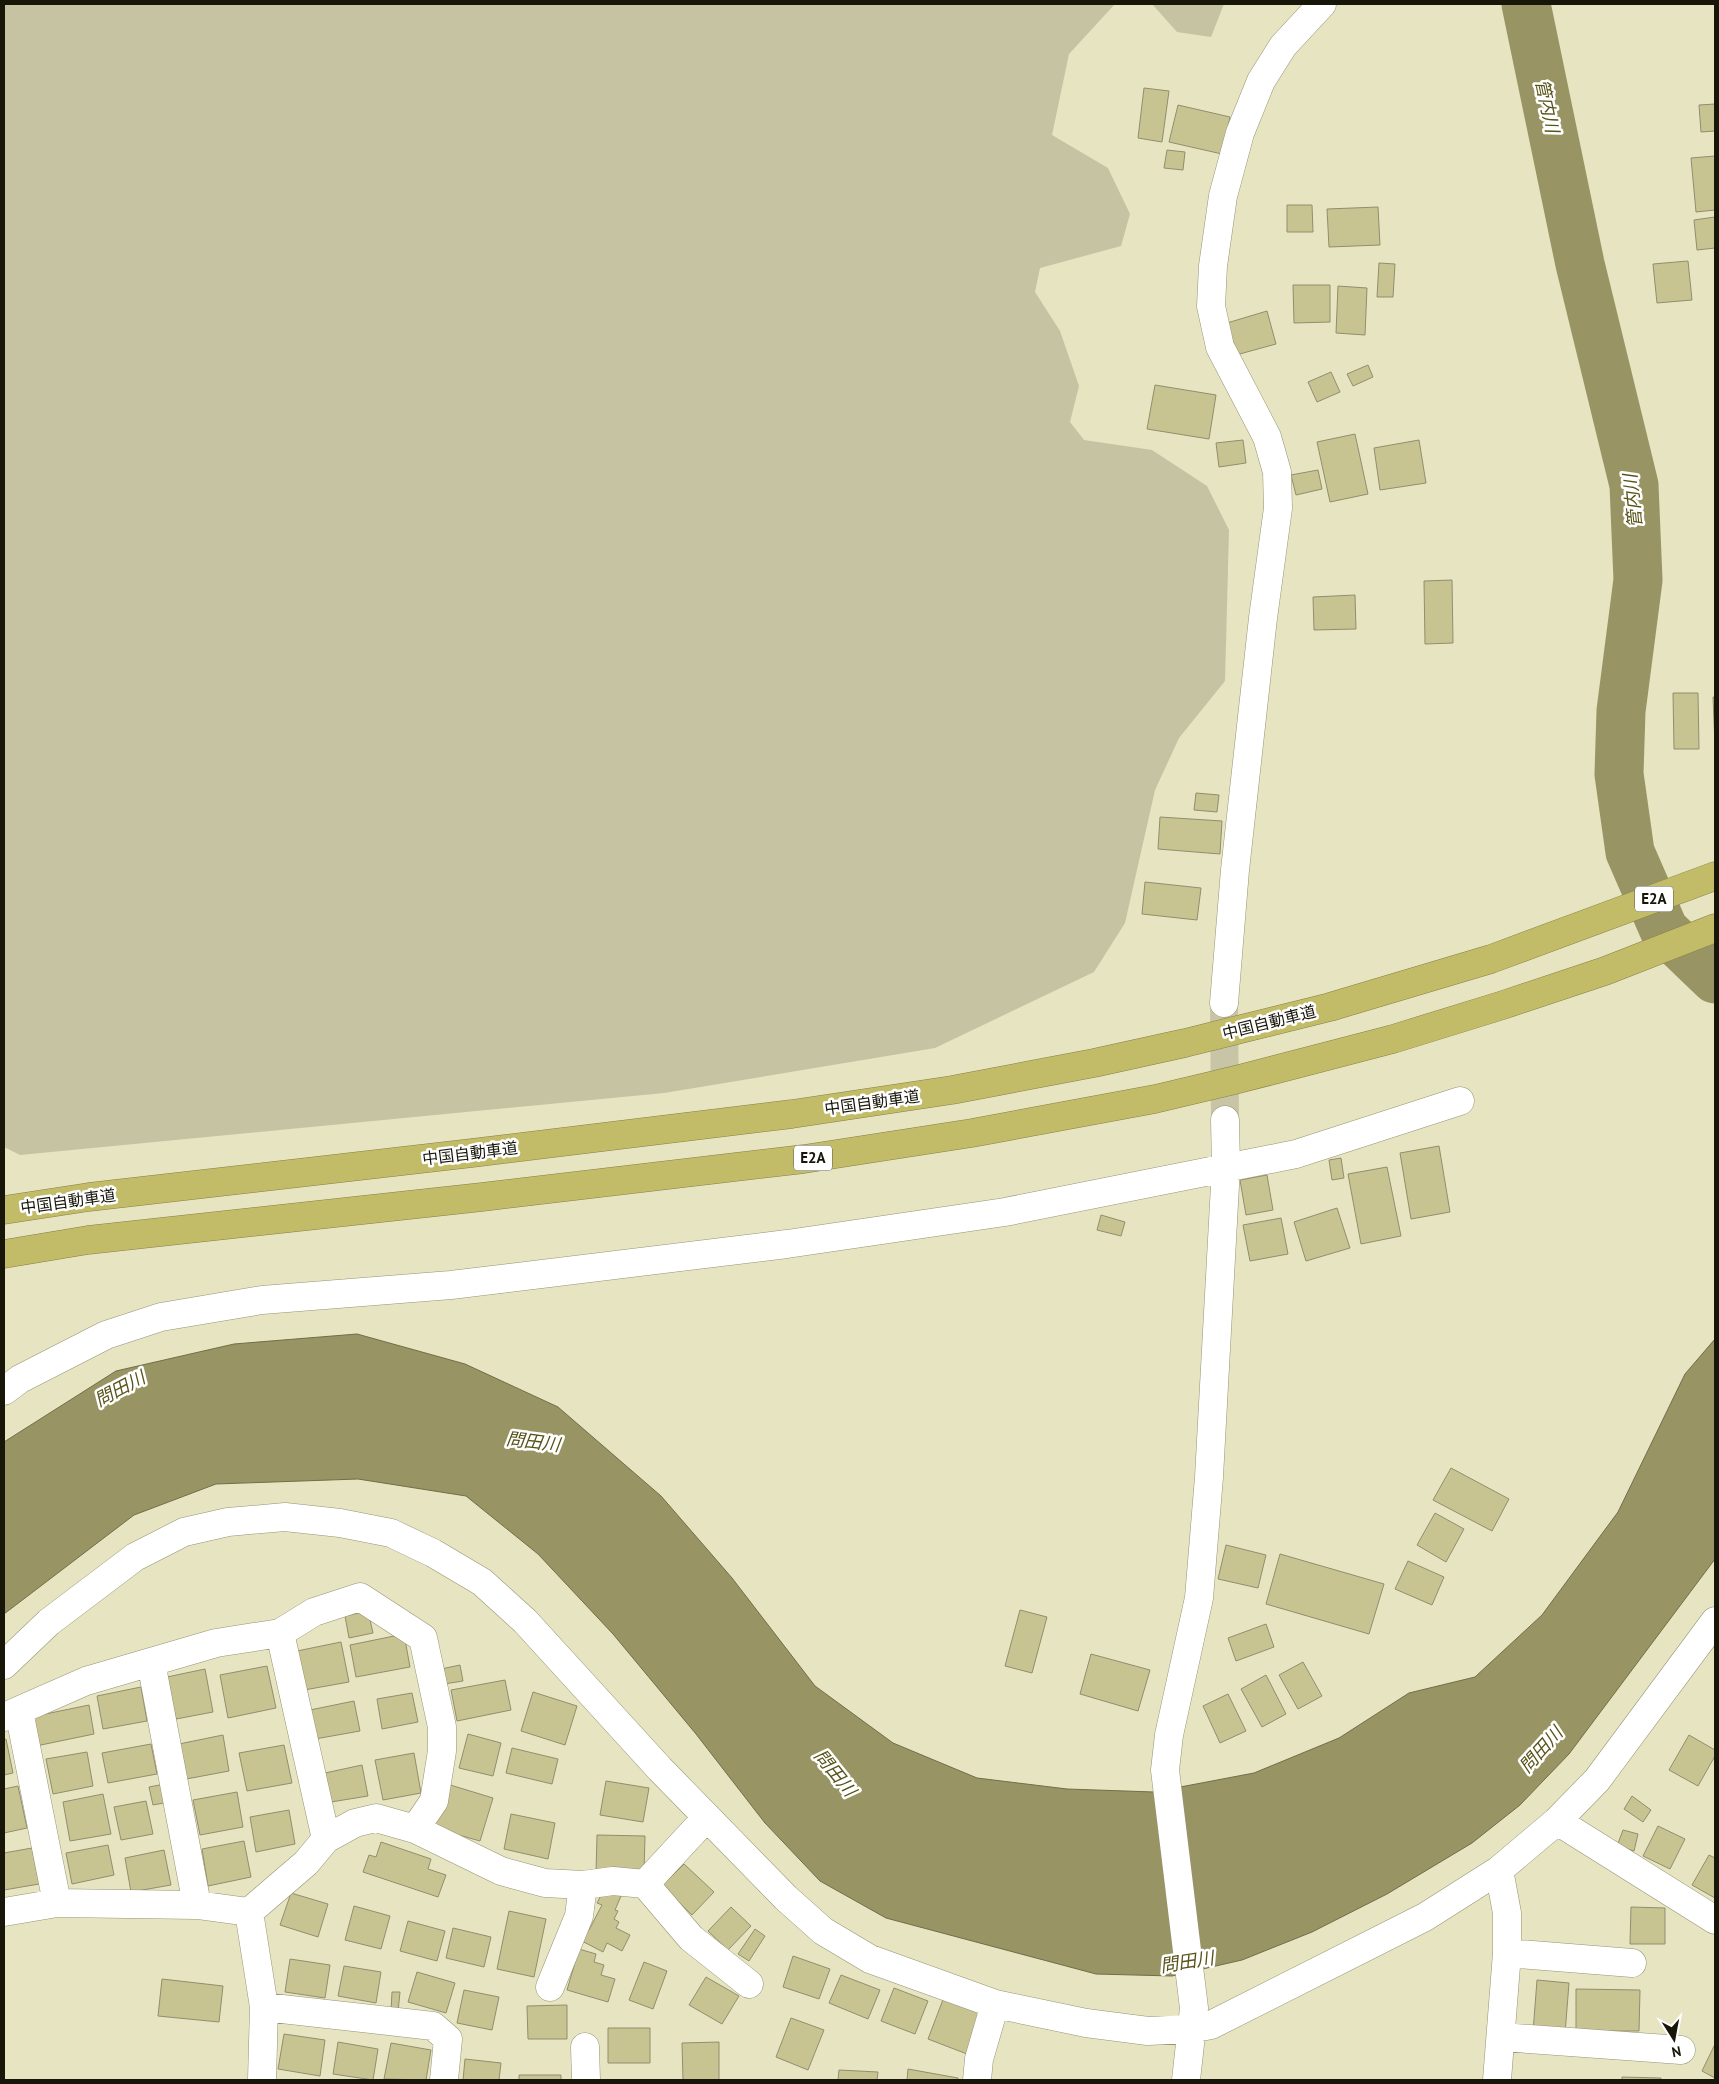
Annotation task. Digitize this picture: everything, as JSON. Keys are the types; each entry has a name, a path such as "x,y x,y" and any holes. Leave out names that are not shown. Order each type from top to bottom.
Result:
{"highway":[{"name":"中国自動車道","path":"4,1210 89,1197 792,1114 952,1090 1176,1045 1330,1008 1491,959 1715,876"},
{"name":"E2A","path":"4,1254 88,1240 804,1159 972,1133 1155,1099 1244,1078 1411,1033 1504,1005 1605,971 1715,928"}],"street":[{"path":"1224,1003 1234,870 1263,618 1278,508 1277,472 1267,437 1220,347 1211,306 1214,266 1223,196 1240,134 1258,90 1283,46 1322,4"},
{"path":"4,1391 20,1378 106,1335 161,1316 262,1300 451,1285 787,1244 1005,1212 1296,1154 1460,1101"},
{"path":"1186,2080 1192,2018 1165,1770 1169,1735 1199,1598 1209,1477 1226,1167 1225,1120"},
{"path":"4,1665 49,1622 135,1558 184,1532 228,1522 285,1517 340,1523 392,1532 433,1553 482,1582 526,1621 647,1755 786,1898 823,1931 870,1959 995,2004 1086,2023 1148,2031 1192,2018 1211,2025 1426,1917 1499,1870 1557,1821 1597,1780 1715,1621"},
{"path":"57,1903 11,1714 86,1680 216,1643 280,1633 314,1612 360,1597 423,1638 442,1727 442,1751 434,1801 415,1828"},
{"path":"280,1633 326,1839"},
{"path":"151,1662 197,1906"},
{"path":"645,1884 707,1816"},
{"path":"4,1912 57,1903 197,1906 249,1912 306,1863 326,1839 355,1822 376,1818 415,1828 501,1871 545,1883 583,1885 613,1882 645,1884 691,1938 749,1984"},
{"path":"1557,1821 1715,1920"},
{"path":"1496,2080 1501,2037 1507,1913 1499,1870"},
{"path":"550,1988 579,1916 583,1885"},
{"path":"249,1912 264,2008 262,2080"},
{"path":"1506,1953 1632,1963"},
{"path":"977,2080 979,2059 995,2004"},
{"path":"264,2008 433,2026 448,2039 444,2080"},
{"path":"1501,2037 1681,2050"},
{"path":"585,2047 586,2080"}],"shaded area":[{"path":"4,4 1115,4 1069,54 1052,135 1108,168 1130,214 1121,246 1040,268 1035,292 1060,331 1079,386 1070,422 1084,440 1152,450 1207,486 1229,530 1225,681 1179,738 1155,790 1125,923 1094,972 935,1048 664,1093 20,1155 4,1147"},
{"path":"1152,4 1224,4 1211,37 1177,32"}],"water":[{"name":"問田川","path":"357,1334 465,1364 558,1407 661,1496 732,1578 815,1686 893,1743 977,1778 1067,1789 1154,1792 1254,1773 1339,1738 1409,1693 1475,1677 1542,1615 1618,1512 1685,1374 1715,1339 1715,1559 1569,1754 1520,1805 1472,1843 1387,1894 1312,1932 1242,1960 1172,1976 1096,1974 886,1918 820,1881 765,1823 696,1734 613,1634 538,1554 466,1496 358,1479 216,1484 134,1515 4,1614 4,1442 116,1371 234,1344"}],"building":[{"path":"1144,88 1169,91 1162,142 1138,138"},
{"path":"1715,104 1715,131 1701,132 1699,105"},
{"path":"1178,105 1230,117 1222,154 1169,142"},
{"path":"1167,150 1185,152 1183,170 1164,168"},
{"path":"1715,156 1715,210 1696,212 1691,158"},
{"path":"1287,205 1312,205 1313,232 1287,232"},
{"path":"1378,207 1380,245 1329,247 1327,209"},
{"path":"1715,217 1715,248 1697,250 1694,220"},
{"path":"1688,261 1692,300 1657,303 1653,264"},
{"path":"1379,263 1395,264 1393,297 1377,297"},
{"path":"1293,285 1330,285 1330,322 1294,323"},
{"path":"1338,286 1367,288 1365,335 1336,333"},
{"path":"1267,311 1276,344 1236,355 1227,323"},
{"path":"1368,365 1373,377 1353,386 1347,374"},
{"path":"1331,372 1340,392 1317,402 1308,382"},
{"path":"1155,385 1216,395 1209,439 1147,429"},
{"path":"1355,434 1368,494 1330,502 1317,442"},
{"path":"1243,440 1246,463 1219,467 1216,443"},
{"path":"1419,440 1426,483 1380,490 1374,448"},
{"path":"1318,470 1322,489 1296,495 1291,475"},
{"path":"1452,580 1453,643 1425,644 1424,581"},
{"path":"1355,595 1356,629 1314,630 1313,597"},
{"path":"1673,693 1698,693 1699,749 1674,749"},
{"path":"1713,697 1715,697 1715,745"},
{"path":"1196,793 1219,795 1217,812 1194,810"},
{"path":"1160,817 1222,821 1220,854 1158,849"},
{"path":"1145,882 1201,888 1197,920 1142,914"},
{"path":"1439,1146 1450,1212 1411,1219 1400,1153"},
{"path":"1341,1158 1344,1178 1332,1180 1329,1160"},
{"path":"1387,1167 1401,1236 1361,1244 1348,1174"},
{"path":"1267,1175 1273,1210 1246,1215 1240,1180"},
{"path":"1337,1208 1350,1248 1306,1261 1294,1222"},
{"path":"1101,1215 1125,1222 1121,1236 1097,1230"},
{"path":"1281,1218 1288,1254 1250,1261 1243,1225"},
{"path":"1451,1468 1509,1499 1492,1531 1433,1500"},
{"path":"1435,1513 1464,1529 1446,1562 1417,1545"},
{"path":"1226,1545 1266,1555 1258,1588 1218,1579"},
{"path":"1280,1554 1384,1584 1369,1634 1266,1604"},
{"path":"1408,1561 1444,1577 1432,1605 1395,1589"},
{"path":"1020,1610 1047,1617 1032,1673 1005,1666"},
{"path":"368,1611 373,1633 349,1638 345,1616"},
{"path":"1266,1624 1274,1647 1236,1661 1228,1638"},
{"path":"404,1634 410,1667 356,1677 350,1645"},
{"path":"341,1642 349,1682 304,1690 297,1651"},
{"path":"1091,1654 1150,1670 1138,1711 1080,1694"},
{"path":"1303,1662 1322,1696 1298,1709 1279,1675"},
{"path":"460,1665 463,1681 444,1684 441,1669"},
{"path":"267,1666 276,1708 228,1718 220,1675"},
{"path":"205,1669 213,1712 176,1719 167,1677"},
{"path":"1266,1675 1286,1714 1262,1727 1241,1689"},
{"path":"505,1680 511,1710 457,1721 451,1690"},
{"path":"141,1687 147,1721 103,1729 97,1696"},
{"path":"533,1692 577,1706 565,1745 521,1731"},
{"path":"412,1693 418,1722 382,1729 377,1699"},
{"path":"1228,1694 1246,1731 1220,1743 1203,1706"},
{"path":"354,1701 360,1731 315,1739 310,1710"},
{"path":"89,1705 94,1734 36,1746 31,1717"},
{"path":"468,1734 501,1743 493,1776 459,1768"},
{"path":"223,1735 229,1771 181,1780 174,1745"},
{"path":"1689,1735 1715,1750 1715,1756 1698,1786 1669,1770"},
{"path":"6,1739 13,1773 4,1775 4,1740"},
{"path":"151,1744 157,1774 108,1783 102,1753"},
{"path":"284,1745 292,1783 247,1791 239,1753"},
{"path":"512,1748 558,1759 552,1784 506,1773"},
{"path":"87,1752 93,1786 53,1794 46,1759"},
{"path":"414,1753 421,1793 383,1800 375,1760"},
{"path":"362,1765 368,1796 331,1802 325,1773"},
{"path":"606,1781 649,1788 643,1822 600,1815"},
{"path":"165,1784 169,1802 153,1805 149,1787"},
{"path":"447,1784 493,1798 480,1841 434,1828"},
{"path":"18,1786 27,1828 4,1833 4,1789"},
{"path":"237,1792 243,1827 200,1835 193,1800"},
{"path":"103,1794 111,1834 70,1841 63,1802"},
{"path":"1632,1796 1651,1810 1643,1822 1624,1809"},
{"path":"146,1801 153,1834 121,1840 114,1807"},
{"path":"289,1810 295,1844 256,1852 250,1817"},
{"path":"511,1814 555,1823 548,1859 504,1849"},
{"path":"1658,1826 1685,1839 1670,1869 1643,1856"},
{"path":"1623,1830 1638,1834 1634,1851 1617,1846"},
{"path":"597,1835 645,1836 644,1873 596,1873"},
{"path":"244,1841 251,1877 208,1886 202,1849"},
{"path":"381,1842 431,1859 428,1869 446,1875 438,1897 363,1872 369,1855 376,1857"},
{"path":"108,1845 114,1875 72,1884 66,1853"},
{"path":"32,1848 39,1884 4,1890 4,1853"},
{"path":"164,1850 171,1885 131,1892 125,1858"},
{"path":"1709,1855 1715,1858 1715,1898 1692,1885"},
{"path":"684,1864 714,1892 692,1915 662,1886"},
{"path":"605,1888 621,1896 615,1910 618,1911 614,1919 619,1922 616,1928 630,1935 622,1951 607,1943 603,1952 580,1940 586,1929 589,1930 602,1905 597,1903"},
{"path":"291,1893 328,1904 318,1937 280,1925"},
{"path":"354,1906 390,1916 381,1949 345,1940"},
{"path":"731,1907 751,1926 728,1950 708,1931"},
{"path":"1631,1907 1665,1908 1665,1944 1630,1944"},
{"path":"509,1911 546,1919 534,1977 497,1969"},
{"path":"408,1921 445,1931 437,1961 400,1951"},
{"path":"453,1928 491,1937 484,1967 446,1958"},
{"path":"755,1929 765,1936 749,1961 738,1954"},
{"path":"579,1949 596,1954 594,1962 604,1965 601,1975 615,1979 608,2002 567,1990"},
{"path":"793,1956 830,1969 819,1999 783,1987"},
{"path":"290,1959 330,1965 325,1998 285,1992"},
{"path":"644,1962 667,1971 653,2009 629,2000"},
{"path":"344,1966 381,1972 376,2003 338,1996"},
{"path":"417,1972 455,1983 446,2013 408,2002"},
{"path":"841,1975 880,1990 868,2019 829,2003"},
{"path":"706,1977 739,1996 722,2024 689,2005"},
{"path":"162,1979 223,1986 219,2022 158,2016"},
{"path":"1537,1980 1569,1983 1565,2034 1533,2032"},
{"path":"894,1988 928,2001 915,2034 881,2021"},
{"path":"1576,1989 1640,1990 1639,2031 1576,2031"},
{"path":"464,1990 499,1997 492,2030 457,2023"},
{"path":"392,1992 400,1992 398,2012 391,2011"},
{"path":"944,1997 983,2012 967,2054 928,2039"},
{"path":"567,2005 567,2039 528,2039 527,2006"},
{"path":"791,2018 824,2030 808,2070 776,2057"},
{"path":"608,2028 650,2028 650,2063 608,2063"},
{"path":"284,2034 325,2040 320,2076 278,2069"},
{"path":"338,2042 378,2049 373,2080 333,2074"},
{"path":"719,2042 719,2080 683,2080 682,2043"},
{"path":"391,2043 431,2050 426,2080 384,2079"},
{"path":"1715,2044 1715,2078 1702,2071"},
{"path":"465,2059 501,2063 499,2080 463,2080"},
{"path":"908,2069 958,2078 958,2080 907,2080"},
{"path":"839,2070 878,2072 877,2080 838,2080"},
{"path":"519,2075 561,2075 561,2080 519,2080"},
{"path":"1622,2077 1661,2078 1661,2080 1622,2080"}],"waterway":[{"name":"管内川","path":"1526,4 1580,264 1634,485 1638,580 1621,711 1619,774 1630,852 1664,930 1715,979"}],"tunnel":[{"path":"1224,1003 1225,1120"}]}
